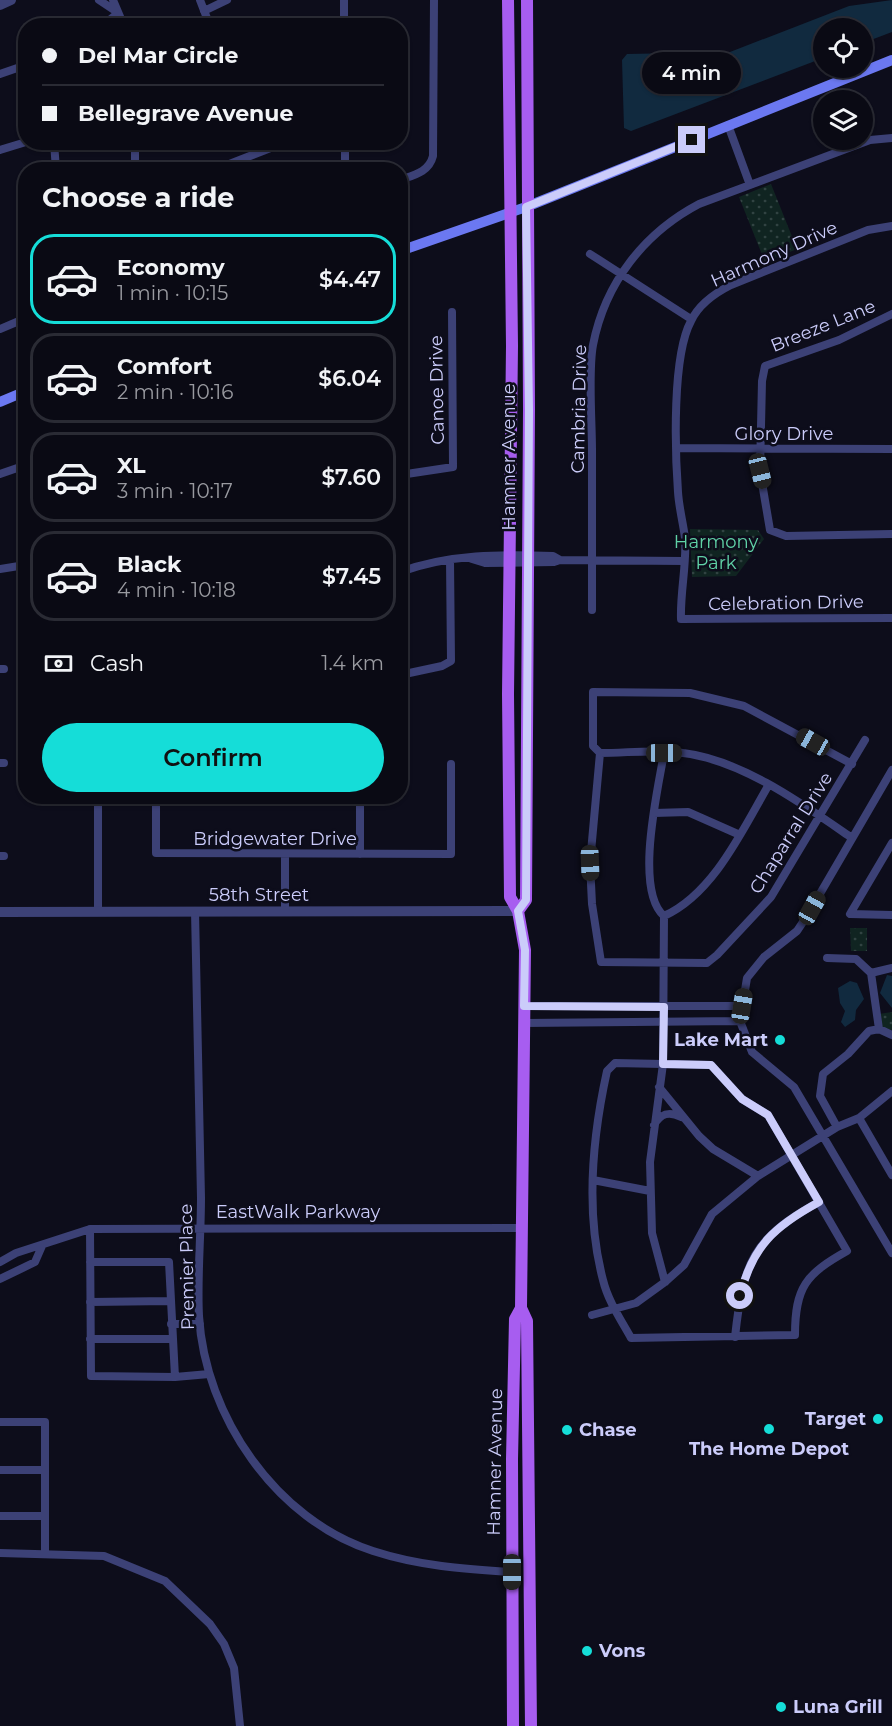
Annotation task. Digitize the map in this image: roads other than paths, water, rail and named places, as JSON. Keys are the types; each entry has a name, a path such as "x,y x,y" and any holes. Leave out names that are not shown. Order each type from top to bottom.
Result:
{"main road":[{"name":"Hamner Avenue","path":"508,0 510,897 518,911 525,950 521,1308 527,1321 531,1726"},
{"name":"Hamner Avenue","path":"518,911 526,900 526,559 529,410 526,207 527,0"},
{"path":"408,248 509,214 892,60"},
{"path":"0,402 18,394"},
{"name":"Hamner Avenue","path":"513,1726 515,1319 521,1308"},
{"path":"515,1331 520,1343 520,1388 527,1397"}],"street":[{"path":"0,5 10,0"},
{"path":"99,0 118,13"},
{"path":"113,0 120,18"},
{"path":"200,0 207,18"},
{"path":"204,11 227,0"},
{"path":"344,0 344,18"},
{"path":"408,177 419,173 431,163 434,148 434,0"},
{"path":"112,18 118,13"},
{"path":"0,74 18,68"},
{"path":"728,125 750,185"},
{"name":"Cambria Drive","path":"592,610 592,346 610,293 621,275 638,250 660,228 699,204 870,140 892,138"},
{"path":"0,150 18,144"},
{"path":"235,162 265,150"},
{"name":"Harmony Drive","path":"681,620 680,591 685,540 678,495 676,448 683,341 691,319 713,295 731,285 868,230 892,226"},
{"path":"590,254 691,319"},
{"name":"Canoe Drive","path":"408,474 453,467 452,312"},
{"name":"Breeze Lane","path":"761,449 765,366 839,340 892,314"},
{"path":"0,329 18,321"},
{"name":"Glory Drive","path":"676,448 892,449"},
{"path":"761,449 760,471 767,498 770,530 786,536 892,534"},
{"path":"0,474 18,468"},
{"path":"408,570 450,560 487,555 554,562 592,559 684,561"},
{"path":"408,673 442,666 451,661 450,560"},
{"path":"0,569 18,566"},
{"name":"Celebration Drive","path":"681,620 892,618"},
{"path":"852,764 744,706 690,693 593,692 593,746 600,753 683,753 720,762 768,786 852,838"},
{"name":"Chaparral Drive","path":"600,753 590,863 592,904 601,962 707,963 771,897 865,740"},
{"path":"664,753 654,813 650,881 657,910 664,916 663,1064 653,1126 650,1191 652,1233 664,1282"},
{"name":"Bridgewater Drive","path":"156,804 156,853 451,854 451,764"},
{"path":"892,770 797,931 764,957 747,978 740,1021 752,1052 794,1087 892,1253"},
{"path":"664,916 679,910 711,877 740,835 768,786"},
{"path":"98,804 98,912"},
{"path":"360,804 360,854"},
{"path":"654,813 688,812 740,835"},
{"path":"892,843 850,914 892,915"},
{"path":"285,854 285,911"},
{"name":"Premier Place","path":"195,911 201,1227 200,1324 209,1374 233,1429 259,1469 295,1508 331,1532 371,1551 435,1567 512,1572"},
{"name":"58th Street","path":"0,912 518,911"},
{"path":"827,958 856,959 871,973 879,1029"},
{"path":"871,973 892,968"},
{"path":"524,1006 742,1006"},
{"path":"524,1023 740,1021"},
{"path":"837,1127 820,1096 823,1074 848,1054 863,1036 879,1029 892,1035"},
{"path":"615,1064 711,1065 742,1099 768,1115 791,1155 847,1251 823,1264 803,1283 795,1309 795,1335 735,1338 631,1338 603,1281 595,1233 593,1148 607,1071 615,1064"},
{"path":"659,1087 683,1118 713,1149 758,1176"},
{"path":"592,1315 636,1303 684,1265 712,1214 758,1176 837,1127 859,1118 892,1091"},
{"path":"653,1126 663,1115 673,1113 683,1118"},
{"path":"859,1118 892,1175"},
{"path":"882,1157 892,1157"},
{"path":"593,1180 650,1191"},
{"path":"735,1338 745,1274 764,1240 779,1226 819,1202"},
{"name":"EastWalk Parkway","path":"0,1262 90,1229 522,1228"},
{"path":"90,1229 91,1376 175,1377 209,1374"},
{"path":"0,1279 35,1262 42,1245"},
{"path":"90,1262 169,1262 171,1339 175,1377"},
{"path":"90,1302 170,1301"},
{"path":"171,1324 200,1324"},
{"path":"90,1339 171,1339"},
{"path":"0,1422 45,1422 45,1553"},
{"path":"0,1470 45,1470"},
{"path":"0,1516 45,1516"},
{"path":"0,1553 104,1556 165,1581 210,1624 224,1644 234,1668 240,1726"}],"water":[{"path":"892,0 892,32 873,39 873,18 818,18 849,6"},
{"path":"813,20 813,62 631,131 624,128 622,60 627,54 730,52"},
{"path":"887,975 892,976 892,1008 880,993"},
{"path":"850,981 857,983 864,999 856,1010 855,1020 845,1027 841,1022 845,1011 840,1003 838,988"}],"place":[{"name":"Lake Mart","path":"780,1040"},
{"name":"Target","path":"878,1419"},
{"name":"The Home Depot","path":"769,1429"},
{"name":"Chase","path":"567,1430"},
{"name":"Vons","path":"587,1651"},
{"name":"Luna Grill","path":"781,1707"}],"park label":[{"name":"Harmony Park","path":"716,552"}]}
